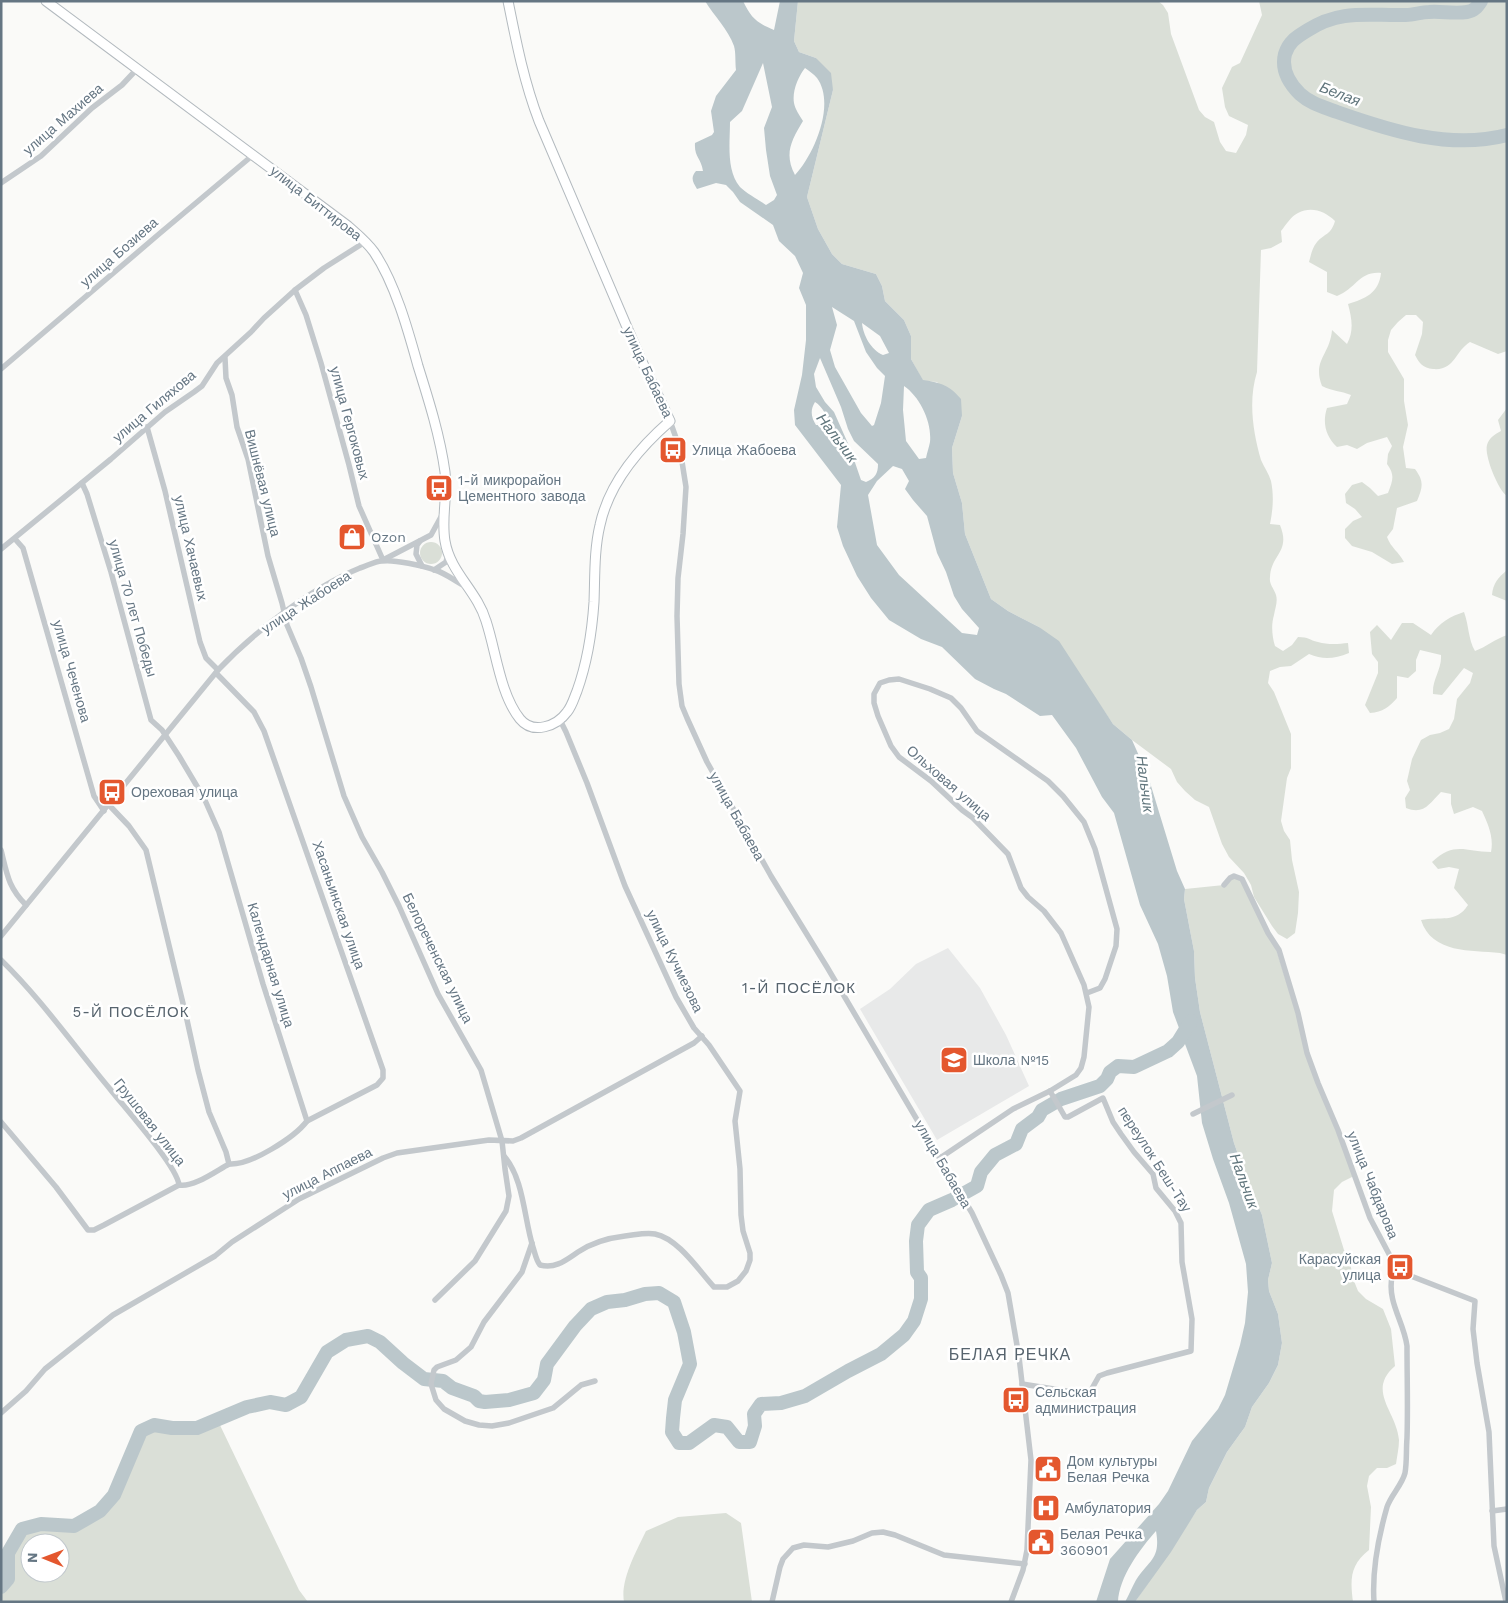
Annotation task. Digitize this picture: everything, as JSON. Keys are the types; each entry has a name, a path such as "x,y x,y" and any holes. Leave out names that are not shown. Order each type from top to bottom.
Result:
{"street":[{"name":"улица Биттирова","path":"46,1 348,226 373,252 384,271 399,308 414,352 437,434 445,473 446,546 454,568 466,586"},
{"name":"улица Бабаева","path":"508,1 531,101 638,353 670,421 680,449 686,487 678,578 677,616 679,684 684,712 707,762 771,876 972,1213 1008,1293 1014,1324 1031,1460 1029,1528 1025,1564 1012,1602"},
{"name":"улица Махиева","path":"1,183 40,156 138,69"},
{"name":"улица Бозиева","path":"1,369 253,155"},
{"name":"улица Гиляхова","path":"1,549 165,412 202,386 217,364 296,290 324,268 365,242"},
{"name":"улица Гергоковых","path":"296,290 321,363 350,465 359,506 383,560"},
{"name":"Вишнёвая улица","path":"225,358 226,378 232,395 237,427 248,459 268,556 284,613"},
{"path":"560,720 567,712 576,693 588,650 593,619 597,538 606,505 613,488 641,448 670,421"},
{"name":"улица Хачаевых","path":"146,428 165,491 200,642 206,658 217,672"},
{"name":"улица 70 лет Победы","path":"82,482 111,572 151,720 162,730 165,736"},
{"path":"431,536 445,505"},
{"path":"383,560 421,539 431,536 440,538 446,546 446,562 434,570"},
{"name":"улица Чеченова","path":"15,539 23,548 94,796 104,811"},
{"path":"421,539 417,545 416,554 419,563 426,569"},
{"name":"улица Жабоева","path":"1,936 217,672 242,646 284,613 336,580 383,560 434,570 466,586 482,610 503,683 514,710 521,720 536,728 549,726 560,720"},
{"name":"Белореченская улица","path":"284,613 286,625 301,658 311,687 350,811 395,897 442,1000 481,1070 502,1141 510,1196 506,1211 475,1260 435,1300"},
{"name":"Хасаньинская улица","path":"217,672 254,712 264,730 383,1070 383,1078 377,1085 308,1121"},
{"name":"Ольховая улица","path":"940,1158 1013,1109 1051,1093 1069,1080 1081,1068 1089,1012 1087,993 1061,933 1044,910 1028,897 1021,888 1008,854 973,818 931,781 899,757 891,746 874,703 874,694 880,684 898,679 951,698 961,708 977,731 1048,781 1064,796 1084,822 1095,848 1118,929 1113,958 1105,979 1100,988 1087,993"},
{"name":"улица Кучмезова","path":"504,1156 510,1162 521,1192 538,1264 547,1266 561,1263 587,1246 605,1240 642,1234 655,1234 671,1242 686,1254 714,1287 727,1287 738,1281 749,1265 750,1253 743,1231 741,1214 740,1169 734,1121 740,1091 702,1036 694,1028 676,997 629,894 581,768 560,720"},
{"name":"Календарная улица","path":"165,736 204,798 219,832 262,984 308,1121"},
{"path":"109,805 129,826 146,850 209,1112 226,1152 229,1164"},
{"path":"1,850 7,878 12,888 26,905"},
{"name":"улица Чабдарова","path":"1224,885 1234,876 1244,881 1268,933 1279,950 1298,1012 1307,1053 1318,1084 1338,1130 1370,1218 1398,1271"},
{"name":"Грушовая улица","path":"1,960 46,1010 150,1139 176,1175 179,1185 94,1230 88,1230 56,1187 1,1122"},
{"name":"улица Аппаева","path":"1,1413 26,1391 45,1369 113,1315 215,1256 232,1242 299,1199 397,1153 489,1140 513,1141 521,1138 694,1043 702,1036"},
{"name":"переулок Беш-Тау","path":"1022,1384 1086,1394 1090,1392 1099,1376 1191,1351 1192,1319 1182,1262 1181,1223 1175,1211 1156,1188 1153,1174 1134,1152 1113,1122 1103,1098 1068,1117 1064,1117 1051,1093"},
{"path":"1194,1114 1230,1096"},
{"path":"179,1185 192,1184 229,1164 240,1164 284,1142 308,1121"},
{"path":"532,1243 522,1272 484,1322 471,1347 456,1360 436,1367 434,1370 431,1384 436,1400 448,1412 465,1421 492,1426 509,1423 553,1408 582,1385 595,1381"},
{"path":"1374,1602 1375,1563 1384,1520 1388,1506 1404,1476 1406,1467 1408,1421 1407,1346 1393,1306 1391,1282 1392,1277 1398,1271 1475,1301 1474,1329 1477,1363 1489,1432 1494,1546 1506,1602"},
{"path":"1492,1511 1507,1509"},
{"path":"772,1602 783,1559 793,1548 804,1546 828,1547 853,1541 872,1533 895,1534 929,1550 948,1555 1025,1564"}],"shaded area":[{"path":"798,1 1158,1 1168,13 1171,34 1199,110 1205,117 1214,122 1220,142 1226,151 1236,153 1246,135 1248,125 1229,116 1225,107 1222,88 1232,67 1240,63 1262,15 1259,1 1507,1 1507,351 1498,354 1470,342 1446,367 1440,369 1427,368 1422,365 1415,355 1422,334 1423,322 1416,315 1406,315 1391,330 1388,340 1388,352 1404,379 1404,401 1408,425 1403,447 1406,468 1415,469 1422,484 1417,501 1397,508 1393,529 1387,537 1404,562 1392,564 1372,552 1352,546 1345,538 1345,529 1353,521 1362,517 1346,503 1345,494 1352,485 1362,482 1378,496 1388,493 1392,478 1387,464 1388,454 1392,446 1387,437 1367,443 1357,449 1347,445 1337,447 1330,439 1326,429 1327,408 1347,404 1351,395 1322,386 1319,377 1320,363 1331,339 1332,330 1347,344 1352,325 1348,304 1370,294 1377,286 1381,273 1374,273 1362,278 1337,296 1327,292 1327,272 1309,262 1315,244 1330,231 1335,221 1327,215 1313,210 1295,214 1281,231 1282,242 1271,248 1261,250 1257,372 1252,405 1258,449 1272,486 1273,502 1270,524 1280,525 1283,534 1282,547 1271,569 1270,577 1270,582 1277,598 1272,627 1274,642 1275,646 1283,651 1292,645 1298,637 1326,644 1348,643 1349,653 1329,658 1309,654 1291,666 1280,667 1270,671 1268,683 1274,692 1291,734 1291,768 1287,778 1281,821 1284,831 1290,840 1299,892 1295,933 1287,939 1278,934 1272,926 1254,897 1251,885 1244,873 1229,857 1222,844 1209,807 1195,800 1185,791 1177,782 1171,769 1113,724 1087,686 1039,627 1008,611 991,599 965,534 962,503 953,473 952,448 962,416 937,382 923,381 911,359 911,336 904,320 885,301 882,286 876,274 842,264 832,254 818,229 807,197 833,90 816,58 799,52 794,41"},
{"path":"1507,408 1507,496 1496,480 1490,464 1487,445 1494,435 1501,431 1498,420"},
{"path":"431,542 439,545 442,553 439,561 431,564 423,561 420,553 423,545"},
{"path":"1507,570 1507,601 1492,595 1496,581"},
{"path":"1464,612 1475,651 1507,635 1507,955 1465,950 1443,945 1426,931 1421,920 1453,917 1463,911 1468,905 1454,888 1459,869 1449,867 1438,869 1432,862 1447,852 1454,850 1491,852 1491,836 1482,811 1473,807 1454,814 1451,794 1441,792 1422,809 1412,810 1406,808 1405,798 1410,790 1407,781 1412,759 1421,740 1449,729 1454,719 1457,699 1470,683 1473,673 1464,668 1442,695 1433,694 1441,655 1420,650 1416,660 1416,671 1408,678 1397,676 1397,698 1394,701 1379,712 1370,713 1365,705 1378,673 1378,662 1372,654 1370,632 1377,625 1391,640 1402,623 1413,623 1431,635 1446,620"},
{"path":"1230,878 1241,878 1274,942 1304,1039 1354,1176 1342,1182 1334,1190 1332,1211 1358,1291 1366,1299 1383,1309 1391,1329 1395,1366 1387,1375 1383,1384 1383,1393 1399,1440 1396,1464 1387,1468 1377,1468 1369,1476 1367,1486 1371,1507 1369,1550 1358,1561 1353,1573 1353,1602 1135,1602 1197,1510 1206,1502 1209,1488 1227,1452 1245,1427 1252,1407 1269,1383 1278,1365 1282,1343 1278,1314 1269,1291 1268,1280 1272,1263 1262,1215 1234,1143 1200,1012 1195,978 1194,951 1184,899 1185,889 1224,885"},
{"name":"Школа №15","path":"948,948 980,988 1006,1035 1029,1086 937,1140 860,1009 890,989 916,964"},
{"path":"218,1421 299,1590 308,1602 1,1602 1,1587 8,1579 8,1553 22,1529 41,1524 74,1526 100,1511 114,1495 141,1431 154,1425 172,1428 197,1428"},
{"path":"726,1513 741,1523 752,1602 624,1602 624,1584 646,1531 678,1517"}],"water":[{"name":"Нальчик","path":"705,1 743,1 755,19 774,30 780,1 798,1 794,41 799,52 816,58 831,73 833,90 807,197 818,229 832,254 842,264 876,274 882,286 885,301 904,320 911,336 911,359 923,380 945,385 961,399 962,416 952,448 953,473 962,503 965,534 991,599 1059,641 1113,724 1132,740 1148,776 1177,871 1185,889 1184,899 1194,951 1195,978 1200,1012 1234,1143 1262,1215 1272,1263 1268,1280 1269,1291 1278,1314 1282,1343 1278,1365 1269,1383 1252,1407 1245,1427 1227,1452 1209,1488 1206,1502 1197,1510 1171,1552 1135,1602 1125,1602 1136,1580 1155,1554 1157,1548 1156,1531 1143,1546 1126,1573 1118,1602 1096,1602 1110,1559 1159,1504 1168,1491 1192,1441 1218,1409 1225,1395 1245,1323 1248,1292 1246,1264 1229,1203 1202,1123 1197,1076 1173,1012 1167,976 1158,944 1140,905 1114,813 1102,797 1076,748 1052,715 1040,716 1006,694 975,679 942,647 921,639 889,620 871,598 857,576 843,546 837,527 841,485 795,425 794,410 802,375 806,340 806,305 799,288 803,273 795,256 779,241 773,225 740,202 726,185 716,183 697,189 694,184 693,176 696,171 703,171 695,143 712,135 714,132 711,111 716,96 736,70 735,49 731,40 725,28","holes":["763,63 772,107 764,128 766,150 770,176 777,195 774,200 766,205 740,187 736,180 730,156 730,122 742,111","805,68 817,78 822,89 824,101 820,129 815,142 809,155 795,175 790,161 790,148 803,121 794,103 796,84","832,307 854,321 866,352 885,376 881,403 874,425 872,426 861,413 835,367 830,350 837,325","862,323 880,336 889,353 883,355 875,350 868,342","820,358 854,441 878,464 877,473 866,482 861,480 850,448 834,412 816,387 814,374","904,386 920,403 927,418 930,442 926,458 919,459 906,441 903,410","815,402 820,406 830,425 816,425 812,416 812,408","893,466 902,469 909,481 905,489 927,516 937,553 954,596 962,609 979,628 977,635 962,633 899,575 877,545 868,495 877,481"]}],"waterway":[{"name":"Белая","path":"1481,1 1472,11 1467,12 1355,15 1343,16 1320,23 1297,37 1291,43 1285,54 1285,71 1292,85 1309,100 1322,107 1378,126 1399,132 1442,139 1486,139 1507,135"},
{"path":"1,1587 8,1579 8,1553 22,1529 41,1524 74,1526 100,1511 114,1495 141,1431 154,1425 172,1428 197,1428 247,1407 270,1402 286,1405 301,1397 327,1352 346,1340 368,1336 380,1342 424,1379 443,1381 452,1388 474,1396 479,1401 509,1400 534,1393 544,1380 547,1364 575,1326 591,1309 607,1302 659,1293 674,1302 684,1332 690,1364 675,1400 672,1432 679,1443 689,1443 714,1425 727,1427 739,1442 750,1442 755,1426 754,1414 761,1404 781,1403 805,1396 881,1354 904,1335 914,1321 921,1299 921,1278 917,1272 916,1241 918,1225 929,1210 977,1186 981,1172 995,1155 1016,1144 1022,1129 1038,1117 1042,1110 1061,1099 1100,1086 1107,1079 1110,1072 1118,1066 1134,1067 1168,1051 1178,1042 1191,1021"}],"place":[{"name":"Улица Жабоева","path":"673,450"},
{"name":"1-й микрорайон Цементного завода","path":"439,488"},
{"name":"Ozon","path":"352,537"},
{"name":"Ореховая улица","path":"112,792"},
{"name":"Школа №15","path":"954,1060"},
{"name":"Карасуйская улица","path":"1400,1267"},
{"name":"Сельская администрация","path":"1016,1400"},
{"name":"Дом культуры Белая Речка","path":"1048,1469"},
{"name":"Амбулатория","path":"1046,1508"},
{"name":"Белая Речка 360901","path":"1041,1542"}],"district":[{"name":"1-Й ПОСЁЛОК","path":"799,988"},
{"name":"5-Й ПОСЁЛОК","path":"131,1012"},
{"name":"БЕЛАЯ РЕЧКА","path":"1010,1354"}]}
